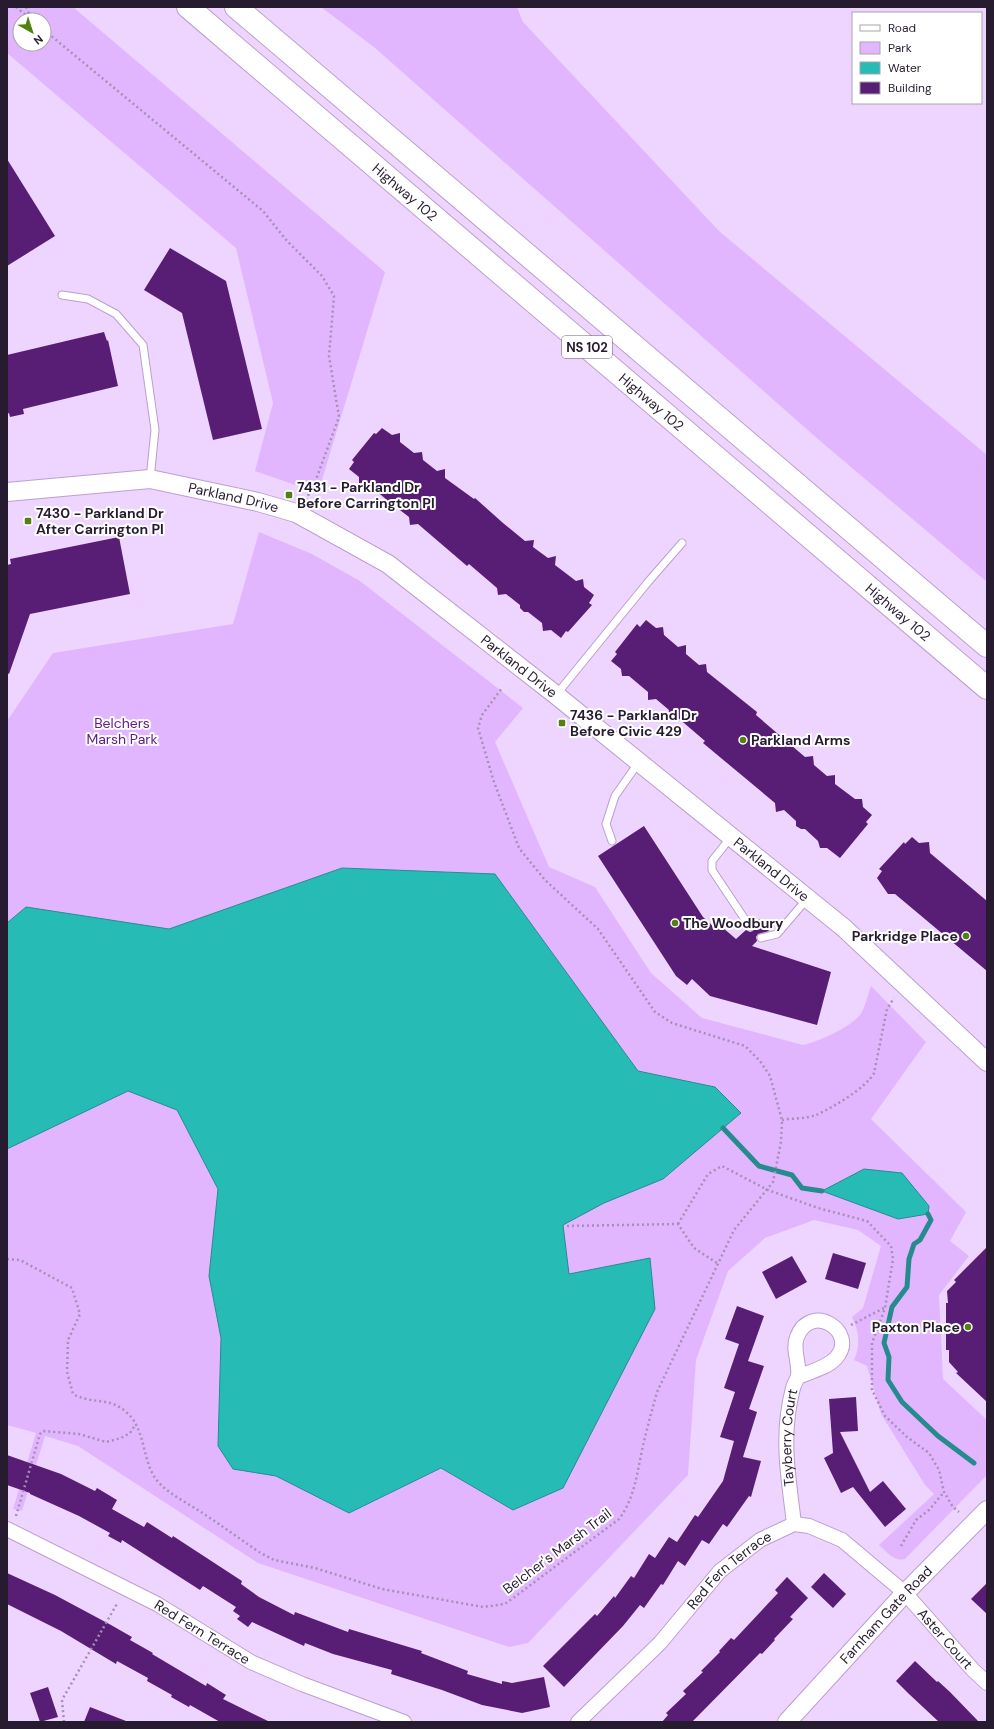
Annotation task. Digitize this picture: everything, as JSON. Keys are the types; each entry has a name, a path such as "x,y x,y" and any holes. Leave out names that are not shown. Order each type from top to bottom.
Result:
{"highway":[{"name":"Highway 102","path":"188,7 987,688"},
{"name":"NS 102","path":"236,7 987,646"}],"street":[{"name":"Parkland Drive","path":"7,492 150,479 258,502 296,514 388,564 556,695 844,928 987,1062"},
{"name":"Tayberry Court","path":"794,1524 786,1453 788,1415 794,1387 798,1377 795,1350 800,1331 807,1323 817,1320 826,1322 839,1332 842,1340 842,1350 836,1359 798,1377"},
{"name":"Farnham Gate Road","path":"787,1722 905,1593 987,1510"},
{"path":"794,1524 809,1526 842,1540 905,1593"},
{"name":"Red Fern Terrace","path":"578,1722 660,1643 720,1571 760,1540 794,1524"},
{"name":"Red Fern Terrace","path":"9,1530 145,1597 251,1662 302,1684 404,1722"},
{"name":"Aster Court","path":"905,1593 973,1670 987,1683"}],"lane":[{"path":"62,294 88,299 116,314 143,345 155,430 150,479"},
{"path":"556,695 648,582 682,543"},
{"path":"612,841 606,824 615,796 639,762"},
{"path":"731,837 712,861 712,870 750,927"},
{"path":"761,938 777,934 807,899"}],"path":[{"path":"52,37 263,211 287,240 322,276 334,296 329,356 339,417 314,485 296,514"},
{"name":"Belcher's Marsh Trail","path":"7,1259 20,1260 72,1288 80,1314 68,1340 68,1372 73,1394 81,1399 110,1402 127,1412 136,1424 151,1470 166,1489 259,1552 274,1560 315,1568 382,1589 483,1607 505,1604 549,1569 619,1519 627,1508 632,1495 649,1419 658,1392 717,1263 734,1230 768,1190 772,1182 781,1142 782,1120 770,1076 751,1051 739,1044 672,1023 655,1012 598,929 545,880 519,848 494,782 478,728 482,715 502,688"},
{"path":"782,1120 814,1115 843,1100 871,1079 874,1073 888,1009 902,982"},
{"path":"678,1224 708,1174 722,1166 768,1190 818,1208 867,1221 877,1231 891,1246 893,1259 885,1308 872,1343 872,1390 885,1416 907,1437 929,1453 939,1470 944,1492 953,1507 959,1512"},
{"path":"567,1226 678,1224"},
{"path":"678,1224 694,1248 717,1263"},
{"path":"839,1332 885,1308"},
{"path":"9,1530 40,1434 43,1431 79,1434 106,1442 121,1438 130,1433 136,1424"},
{"path":"901,1546 916,1520 929,1510 944,1492"},
{"path":"64,1722 62,1700 110,1615"}],"green space":[{"path":"7,7 73,7 385,272 318,493 255,471 273,403 236,248 7,53"},
{"path":"321,7 517,7 523,22 719,231 987,455 987,582 819,440 375,48"},
{"name":"Belchers Marsh Park","path":"259,532 312,554 360,581 523,708 495,742 549,867 595,887 651,973 702,1018 803,1045 834,1033 855,1020 863,1009 871,986 926,1042 871,1119 966,1212 950,1241 969,1256 939,1295 943,1379 987,1420 987,1475 905,1559 901,1560 894,1558 879,1545 934,1494 925,1485 881,1414 867,1366 854,1360 858,1349 858,1338 852,1317 863,1308 881,1246 858,1230 814,1220 765,1238 728,1271 696,1360 688,1475 528,1643 509,1647 258,1563 78,1446 45,1436 22,1511 13,1509 36,1433 7,1425 7,1149 128,1091 178,1110 218,1189 209,1276 221,1338 218,1446 233,1469 276,1476 349,1513 441,1468 513,1510 568,1274 563,1225 604,1203 715,1087 638,1071 495,874 342,868 169,929 26,907 7,923 7,721 53,653 233,624"}],"water":[{"path":"342,868 495,874 638,1071 715,1087 741,1113 663,1179 604,1203 563,1225 569,1274 650,1258 655,1309 563,1488 513,1510 441,1468 349,1513 276,1476 233,1469 218,1446 221,1338 209,1276 218,1189 177,1110 128,1091 7,1149 7,923 26,907 169,929"},
{"path":"864,1169 902,1173 929,1206 928,1214 898,1219 822,1191"}],"building":[{"path":"7,159 55,236 7,266"},
{"path":"170,248 226,281 262,429 213,440 182,313 144,290"},
{"path":"104,332 107,341 108,340 118,386 23,409 24,414 10,417 9,413 7,414 7,355"},
{"path":"382,428 392,435 400,433 400,442 414,453 422,452 423,460 437,471 445,469 445,478 474,499 475,498 525,541 534,540 533,547 548,558 556,556 555,565 576,581 583,579 584,587 594,595 589,603 592,605 568,632 566,631 561,638 551,630 543,631 542,623 528,612 524,612 520,608 520,605 506,594 498,595 497,588 469,564 467,566 418,524 410,525 409,517 396,507 388,508 387,500 368,484 359,486 359,477 349,469 354,462 352,460 374,433 376,434"},
{"path":"119,537 130,594 30,614 9,674 7,673 7,565 11,564 10,559"},
{"name":"Parkland Arms","path":"646,620 656,628 663,627 664,635 678,647 686,645 686,654 699,665 706,664 707,672 757,712 756,715 805,757 813,756 814,765 827,776 835,775 835,784 855,799 862,799 863,807 872,815 866,822 868,824 840,858 827,848 820,848 818,841 805,829 801,829 796,826 796,821 784,810 776,812 775,803 703,743 705,741 677,717 668,719 669,710 656,699 648,700 648,692 629,676 622,676 621,669 611,661 617,654 615,652 637,624 640,627"},
{"name":"The Woodbury","path":"644,826 703,917 715,928 722,927 736,939 746,930 750,932 753,931 755,927 754,923 759,919 769,931 758,934 756,937 757,941 752,946 831,972 817,1025 710,996 692,979 687,985 676,976 598,856"},
{"name":"Parkridge Place","path":"912,837 919,843 929,842 930,853 987,901 987,971 895,894 888,894 877,878 882,871 879,869 904,842 905,844"},
{"name":"Paxton Place","path":"987,1247 987,1402 956,1373 958,1372 949,1362 949,1350 946,1350 946,1303 948,1303 947,1291 956,1282 954,1280"},
{"path":"833,1253 866,1263 858,1289 825,1279"},
{"path":"792,1256 807,1282 776,1299 762,1272"},
{"path":"737,1306 764,1316 748,1361 764,1366 749,1409 757,1412 743,1457 761,1461 751,1497 749,1496 727,1527 723,1524 709,1544 702,1540 685,1566 678,1561 663,1585 661,1584 644,1608 640,1605 623,1626 564,1687 543,1666 595,1614 597,1616 614,1596 615,1598 631,1576 634,1578 649,1554 655,1558 669,1537 677,1542 695,1515 698,1517 723,1481 734,1441 720,1437 735,1392 724,1388 739,1344 725,1339"},
{"path":"856,1397 858,1431 840,1432 870,1492 883,1481 906,1509 885,1527 853,1487 841,1493 824,1458 833,1453 829,1399"},
{"path":"7,1455 61,1474 95,1491 97,1488 117,1500 112,1509 144,1527 147,1522 172,1538 173,1536 242,1581 241,1584 259,1597 294,1615 295,1612 348,1632 349,1629 422,1651 421,1653 468,1671 467,1674 502,1684 502,1681 512,1683 544,1677 550,1707 522,1713 482,1705 442,1690 391,1674 392,1670 333,1654 305,1643 304,1646 252,1622 248,1627 237,1619 240,1616 233,1611 236,1607 203,1586 200,1590 122,1540 121,1543 108,1536 110,1533 79,1516 30,1493 7,1485"},
{"path":"7,1573 55,1595 111,1625 132,1637 130,1640 153,1653 152,1654 206,1686 207,1683 226,1695 223,1699 270,1722 220,1722 190,1705 189,1707 171,1697 172,1695 147,1681 148,1678 117,1661 116,1664 61,1631 7,1604"},
{"path":"824,1573 846,1594 833,1608 811,1587"},
{"path":"787,1577 808,1598 790,1617 793,1619 774,1639 775,1640 762,1654 760,1653 692,1722 662,1722 668,1715 666,1713 686,1694 683,1691 703,1672 701,1671 720,1652 719,1651 731,1638 734,1640 778,1593 775,1590"},
{"path":"987,1583 987,1614 971,1599"},
{"path":"915,1661 950,1692 979,1722 939,1722 909,1694 896,1681"},
{"path":"48,1687 58,1717 40,1722 30,1693"},
{"path":"90,1707 126,1721 126,1722 84,1722"}],"waterway":[{"path":"723,1128 759,1166 792,1175 802,1188 822,1191"},
{"path":"928,1214 931,1220 920,1240 914,1244 909,1259 907,1287 892,1307 884,1343 889,1357 888,1380 902,1402 938,1436 974,1463"}],"place":[{"name":"7431 - Parkland Dr Before Carrington Pl","path":"289,495"},
{"name":"7430 - Parkland Dr After Carrington Pl","path":"28,521"},
{"name":"7436 - Parkland Dr Before Civic 429","path":"562,723"},
{"name":"Parkland Arms","path":"743,740"},
{"name":"The Woodbury","path":"675,923"},
{"name":"Parkridge Place","path":"966,936"},
{"name":"Paxton Place","path":"968,1327"}]}
